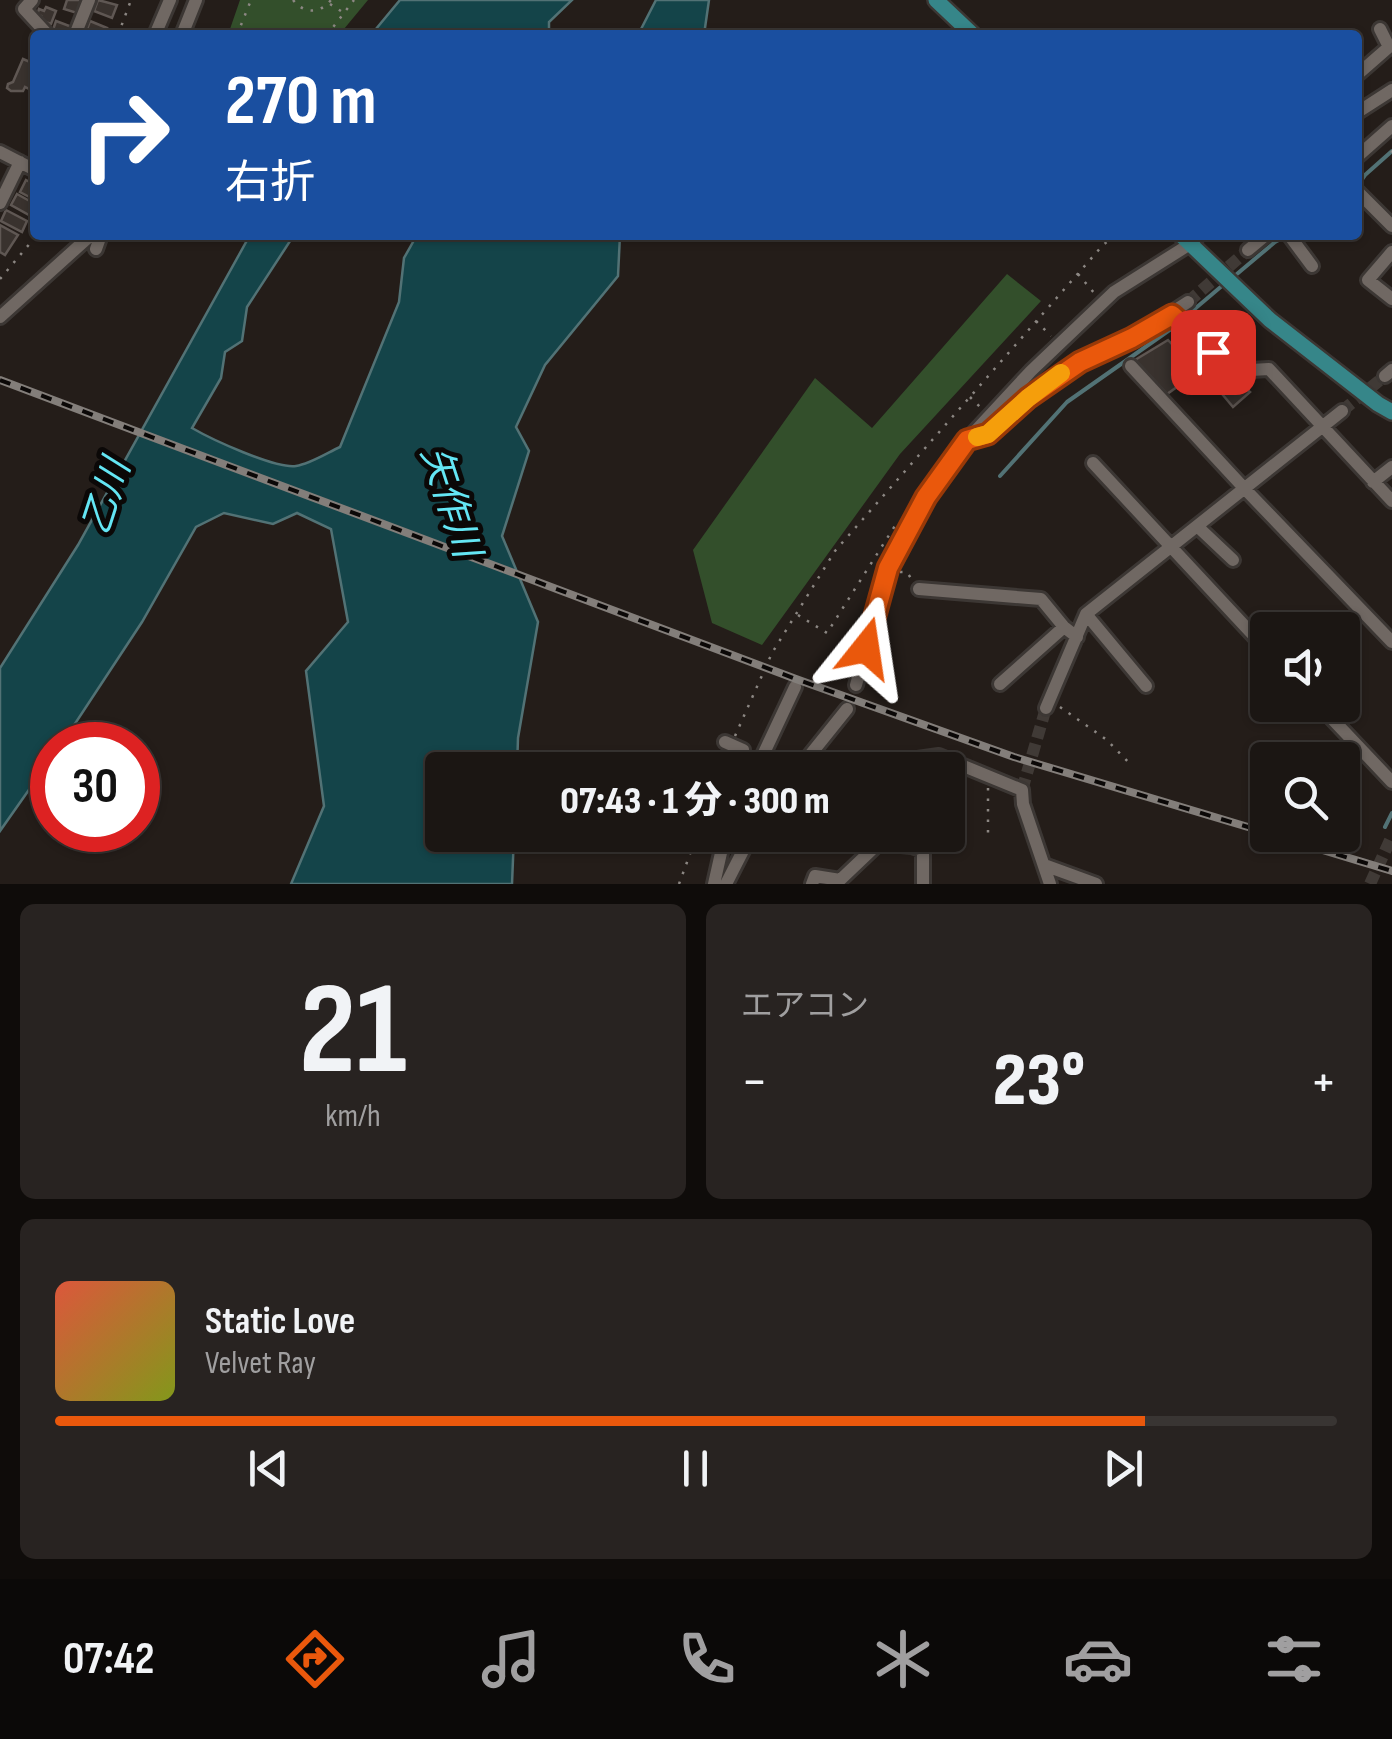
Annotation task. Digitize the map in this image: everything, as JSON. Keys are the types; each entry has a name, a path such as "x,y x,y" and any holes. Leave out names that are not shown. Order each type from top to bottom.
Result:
{"main road":[{"path":"936,0 967,30"},
{"path":"1192,240 1270,320 1392,412"}],"street":[{"path":"32,0 24,10 43,30"},
{"path":"77,30 88,0"},
{"path":"157,30 170,0"},
{"path":"184,30 196,0"},
{"path":"1362,71 1389,47 1380,29"},
{"path":"1362,109 1392,90"},
{"path":"1362,152 1392,126"},
{"path":"0,152 30,167"},
{"path":"0,202 20,162"},
{"path":"1362,196 1392,226"},
{"path":"0,317 96,240"},
{"path":"856,686 887,572 926,497 967,440 1114,292 1187,240"},
{"path":"1248,250 1260,240"},
{"path":"1293,240 1312,266"},
{"path":"1392,252 1368,280 1392,299"},
{"path":"967,440 988,434 1028,398 1080,362 1132,338 1188,302"},
{"path":"1172,315 1234,372 1269,368 1392,501"},
{"path":"1131,366 1392,642"},
{"path":"1048,704 1086,614 1342,411"},
{"path":"1093,463 1250,632"},
{"path":"1374,482 1392,468"},
{"path":"1196,526 1233,560"},
{"path":"919,589 1041,600 1076,637"},
{"path":"1086,614 1146,686"},
{"path":"1000,684 1064,627"},
{"path":"765,752 796,687"},
{"path":"813,752 847,710"},
{"path":"1335,722 1392,782"},
{"path":"728,744 743,752"},
{"path":"965,767 1022,790 1023,804 1050,884"},
{"path":"812,884 814,876 840,880 879,843 923,850 923,884"},
{"path":"714,884 721,852"},
{"path":"735,852 737,863"},
{"path":"726,884 742,852"},
{"path":"1039,884 1044,866"},
{"path":"1044,866 1096,884"}],"path":[{"path":"120,30 131,0"},
{"path":"238,30 251,0"},
{"path":"293,0 308,10 319,10 330,2 344,13"},
{"path":"331,30 354,0"},
{"path":"0,279 33,240"},
{"path":"726,752 772,652 834,551 1110,240"},
{"path":"1078,274 1102,303"},
{"path":"1036,322 1059,344"},
{"path":"970,396 990,416"},
{"path":"796,614 827,632 894,524 904,515"},
{"path":"887,572 907,572 919,589"},
{"path":"1048,704 1107,740 1132,766"},
{"path":"988,777 988,836"},
{"path":"679,884 691,852"}],"green space":[{"path":"240,0 368,0 343,30 230,29"},
{"path":"1007,274 1041,301 900,454 762,645 712,623 693,550 815,378 872,428"}],"water":[{"path":"400,0 572,0 549,22 549,30 375,30"},
{"path":"656,0 709,0 705,30 641,30"},
{"path":"247,240 291,240 247,307 242,341 225,352 221,378 192,428 259,458 296,466 340,447 399,302 404,258 414,240 620,240 618,276 545,365 516,427 529,451 502,536 538,622 518,752 425,752 425,852 513,852 512,884 291,884 324,806 306,671 348,622 331,529 297,513 273,524 224,513 196,527 142,622 76,722 30,722 30,788 0,831 0,668 78,545"}],"building":[{"path":"67,0 81,0 77,13 64,9"},
{"path":"98,0 117,5 112,18 94,11"},
{"path":"46,7 56,11 51,24 37,15 39,9 44,11"},
{"path":"56,21 72,27 71,30 53,30"},
{"path":"90,21 107,28 106,30 87,30"},
{"path":"23,59 30,62 30,90 11,91 7,88"},
{"path":"26,180 30,182 30,197 20,192"},
{"path":"17,194 30,201 30,213 29,215 11,205"},
{"path":"6,210 27,221 22,232 1,221"},
{"path":"0,225 18,235 5,255 0,252"},
{"path":"1168,340 1198,372 1167,394 1135,360"},
{"path":"1226,371 1250,392 1233,407 1212,382"}],"waterway":[{"path":"1362,179 1392,151"},
{"path":"1231,279 1279,240"},
{"path":"1000,476 1067,402 1171,329 1223,285"},
{"path":"1385,827 1392,813"}],"tunnel":[{"path":"1188,302 1248,250"},
{"path":"1342,411 1385,376"},
{"path":"1022,790 1046,708"},
{"path":"1370,884 1392,836"}],"railway":[{"path":"0,380 796,679 1014,757 1250,828"},
{"path":"1329,852 1392,871"}],"slow traffic":[{"path":"977,437 988,434 1061,373"}],"route":[{"path":"866,648 888,568 926,497 967,440 988,434 1060,374 1172,315 1213,352"}],"water label":[{"name":"乙川","path":"107,497"},
{"name":"矢作川","path":"450,502"}]}
